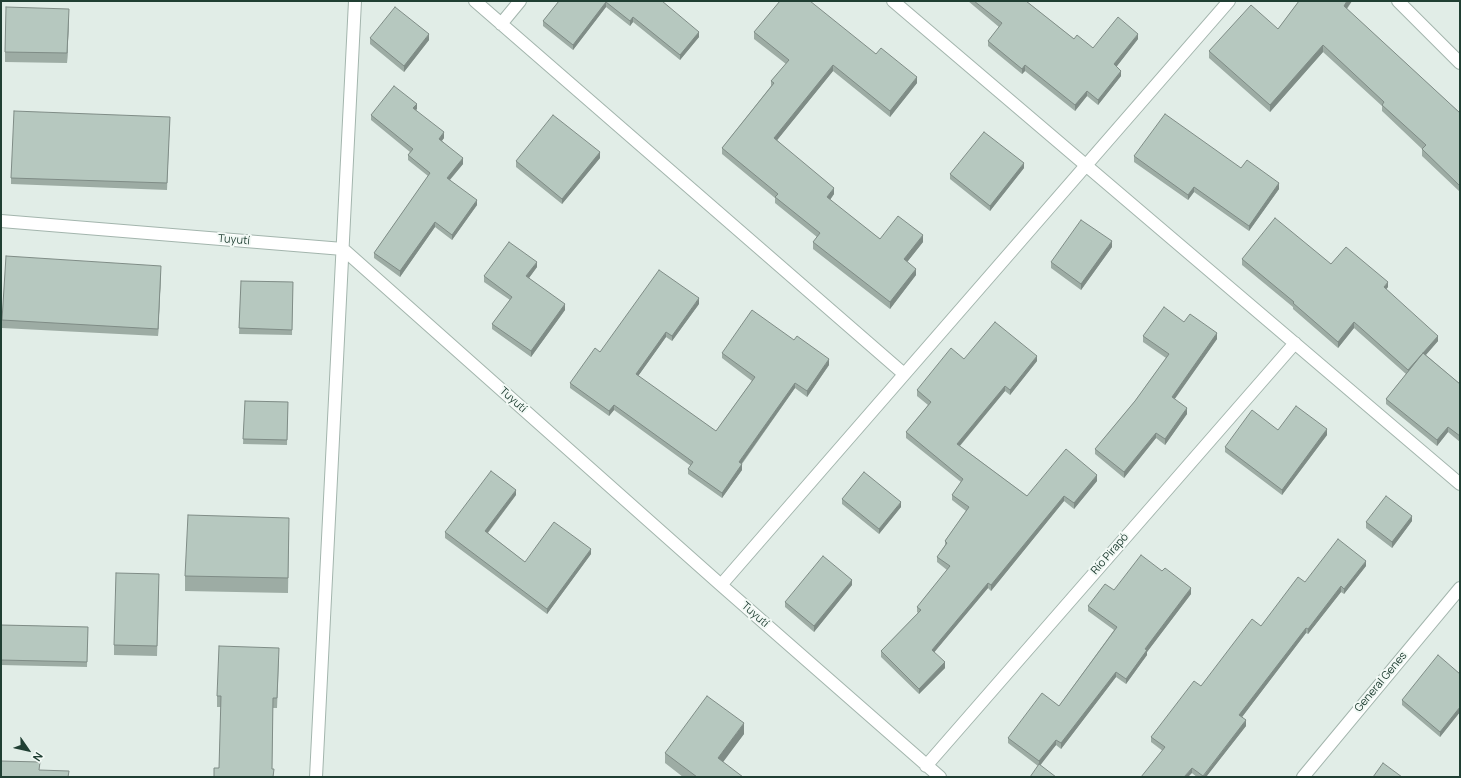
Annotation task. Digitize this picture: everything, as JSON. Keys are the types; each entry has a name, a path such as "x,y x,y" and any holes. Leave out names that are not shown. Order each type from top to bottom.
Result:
{"street":[{"path":"316,777 355,1"},
{"path":"475,1 904,374"},
{"path":"501,24 520,1"},
{"path":"893,1 1460,484"},
{"path":"721,585 1229,1"},
{"path":"1398,1 1460,63"},
{"name":"Tuyutí","path":"1,221 343,249 721,585 940,777"},
{"name":"Río Pirapó","path":"926,766 1295,343"},
{"name":"General Genes","path":"1302,777 1460,588"}],"building":[{"path":"559,1 662,1 699,32 680,55 633,17 630,21 606,2 573,45 543,21"},
{"path":"780,1 810,1 876,54 881,48 917,77 890,111 833,65 774,138 834,188 827,197 880,239 898,216 923,235 904,259 916,269 890,302 813,242 820,233 775,197 778,194 722,148 774,83 771,81 789,60 754,32"},
{"path":"974,1 1026,1 1074,39 1077,35 1093,48 1118,17 1138,34 1114,64 1121,71 1098,100 1087,91 1075,105 1025,65 1022,69 988,41 1002,23"},
{"path":"1299,1 1347,1 1344,6 1460,113 1460,186 1422,149 1426,145 1382,105 1384,102 1323,45 1270,105 1209,51 1251,5 1278,29"},
{"path":"6,7 69,9 67,53 5,52"},
{"path":"395,7 429,34 404,66 370,38"},
{"path":"394,86 417,104 413,108 444,132 439,139 463,158 447,178 477,200 452,235 435,222 400,271 374,253 430,173 408,155 413,149 371,115"},
{"path":"14,111 170,117 167,183 11,178"},
{"path":"1165,114 1241,168 1247,160 1279,183 1249,226 1194,187 1188,195 1134,156"},
{"path":"553,115 600,152 562,199 516,161"},
{"path":"984,132 1024,163 990,206 950,174"},
{"path":"1275,218 1331,264 1346,247 1388,282 1384,287 1438,336 1408,370 1354,322 1338,342 1293,303 1294,302 1242,259"},
{"path":"1081,220 1112,241 1081,284 1051,262"},
{"path":"509,242 537,262 526,276 565,304 531,351 492,324 512,297 484,276"},
{"path":"6,256 161,266 158,329 2,320"},
{"path":"659,270 699,298 672,336 666,332 636,374 716,431 755,377 722,353 752,310 794,340 797,336 829,359 807,391 795,383 739,462 742,464 722,493 688,469 693,462 614,405 609,411 570,383 595,348 600,352"},
{"path":"241,281 293,282 292,330 239,328"},
{"path":"1164,307 1184,322 1190,314 1217,333 1172,397 1187,408 1165,439 1156,433 1124,472 1095,449 1135,401 1169,354 1143,336"},
{"path":"995,322 1037,356 1010,390 1005,386 957,444 1027,496 1066,449 1097,475 1074,503 1064,496 991,585 988,583 932,650 945,662 919,689 881,651 921,610 917,607 950,566 937,557 947,543 945,541 969,507 952,495 963,479 906,432 931,402 917,390 951,348 964,359"},
{"path":"1423,353 1460,384 1460,436 1448,427 1437,440 1386,399"},
{"path":"245,401 288,402 287,440 243,439"},
{"path":"1296,406 1327,429 1282,490 1225,447 1252,410 1278,430"},
{"path":"491,471 516,490 485,531 525,562 554,522 591,549 547,609 445,532"},
{"path":"864,472 901,502 879,529 842,499"},
{"path":"1386,496 1412,516 1392,542 1366,522"},
{"path":"188,515 289,518 288,578 185,576"},
{"path":"1338,539 1366,561 1344,589 1341,586 1308,629 1306,628 1239,715 1246,720 1203,776 1192,768 1184,777 1141,777 1165,747 1151,737 1194,681 1201,686 1252,619 1261,626 1298,577 1305,582"},
{"path":"1141,555 1162,571 1165,568 1191,588 1145,649 1147,650 1126,679 1116,672 1061,743 1056,740 1039,761 1008,738 1042,693 1059,706 1117,627 1088,606 1105,584 1114,590"},
{"path":"823,556 852,580 814,626 785,602"},
{"path":"116,573 159,574 157,646 114,645"},
{"path":"1,625 88,627 87,662 1,660"},
{"path":"219,646 279,648 277,698 273,698 273,777 214,777 214,768 219,768 221,696 217,696"},
{"path":"1438,655 1460,674 1460,707 1440,732 1402,700"},
{"path":"707,696 744,723 718,758 743,777 697,777 665,753"},
{"path":"1,761 40,762 39,770 69,771 68,777 1,777"},
{"path":"1383,763 1402,777 1373,777"},
{"path":"1039,764 1056,777 1030,777"}]}
